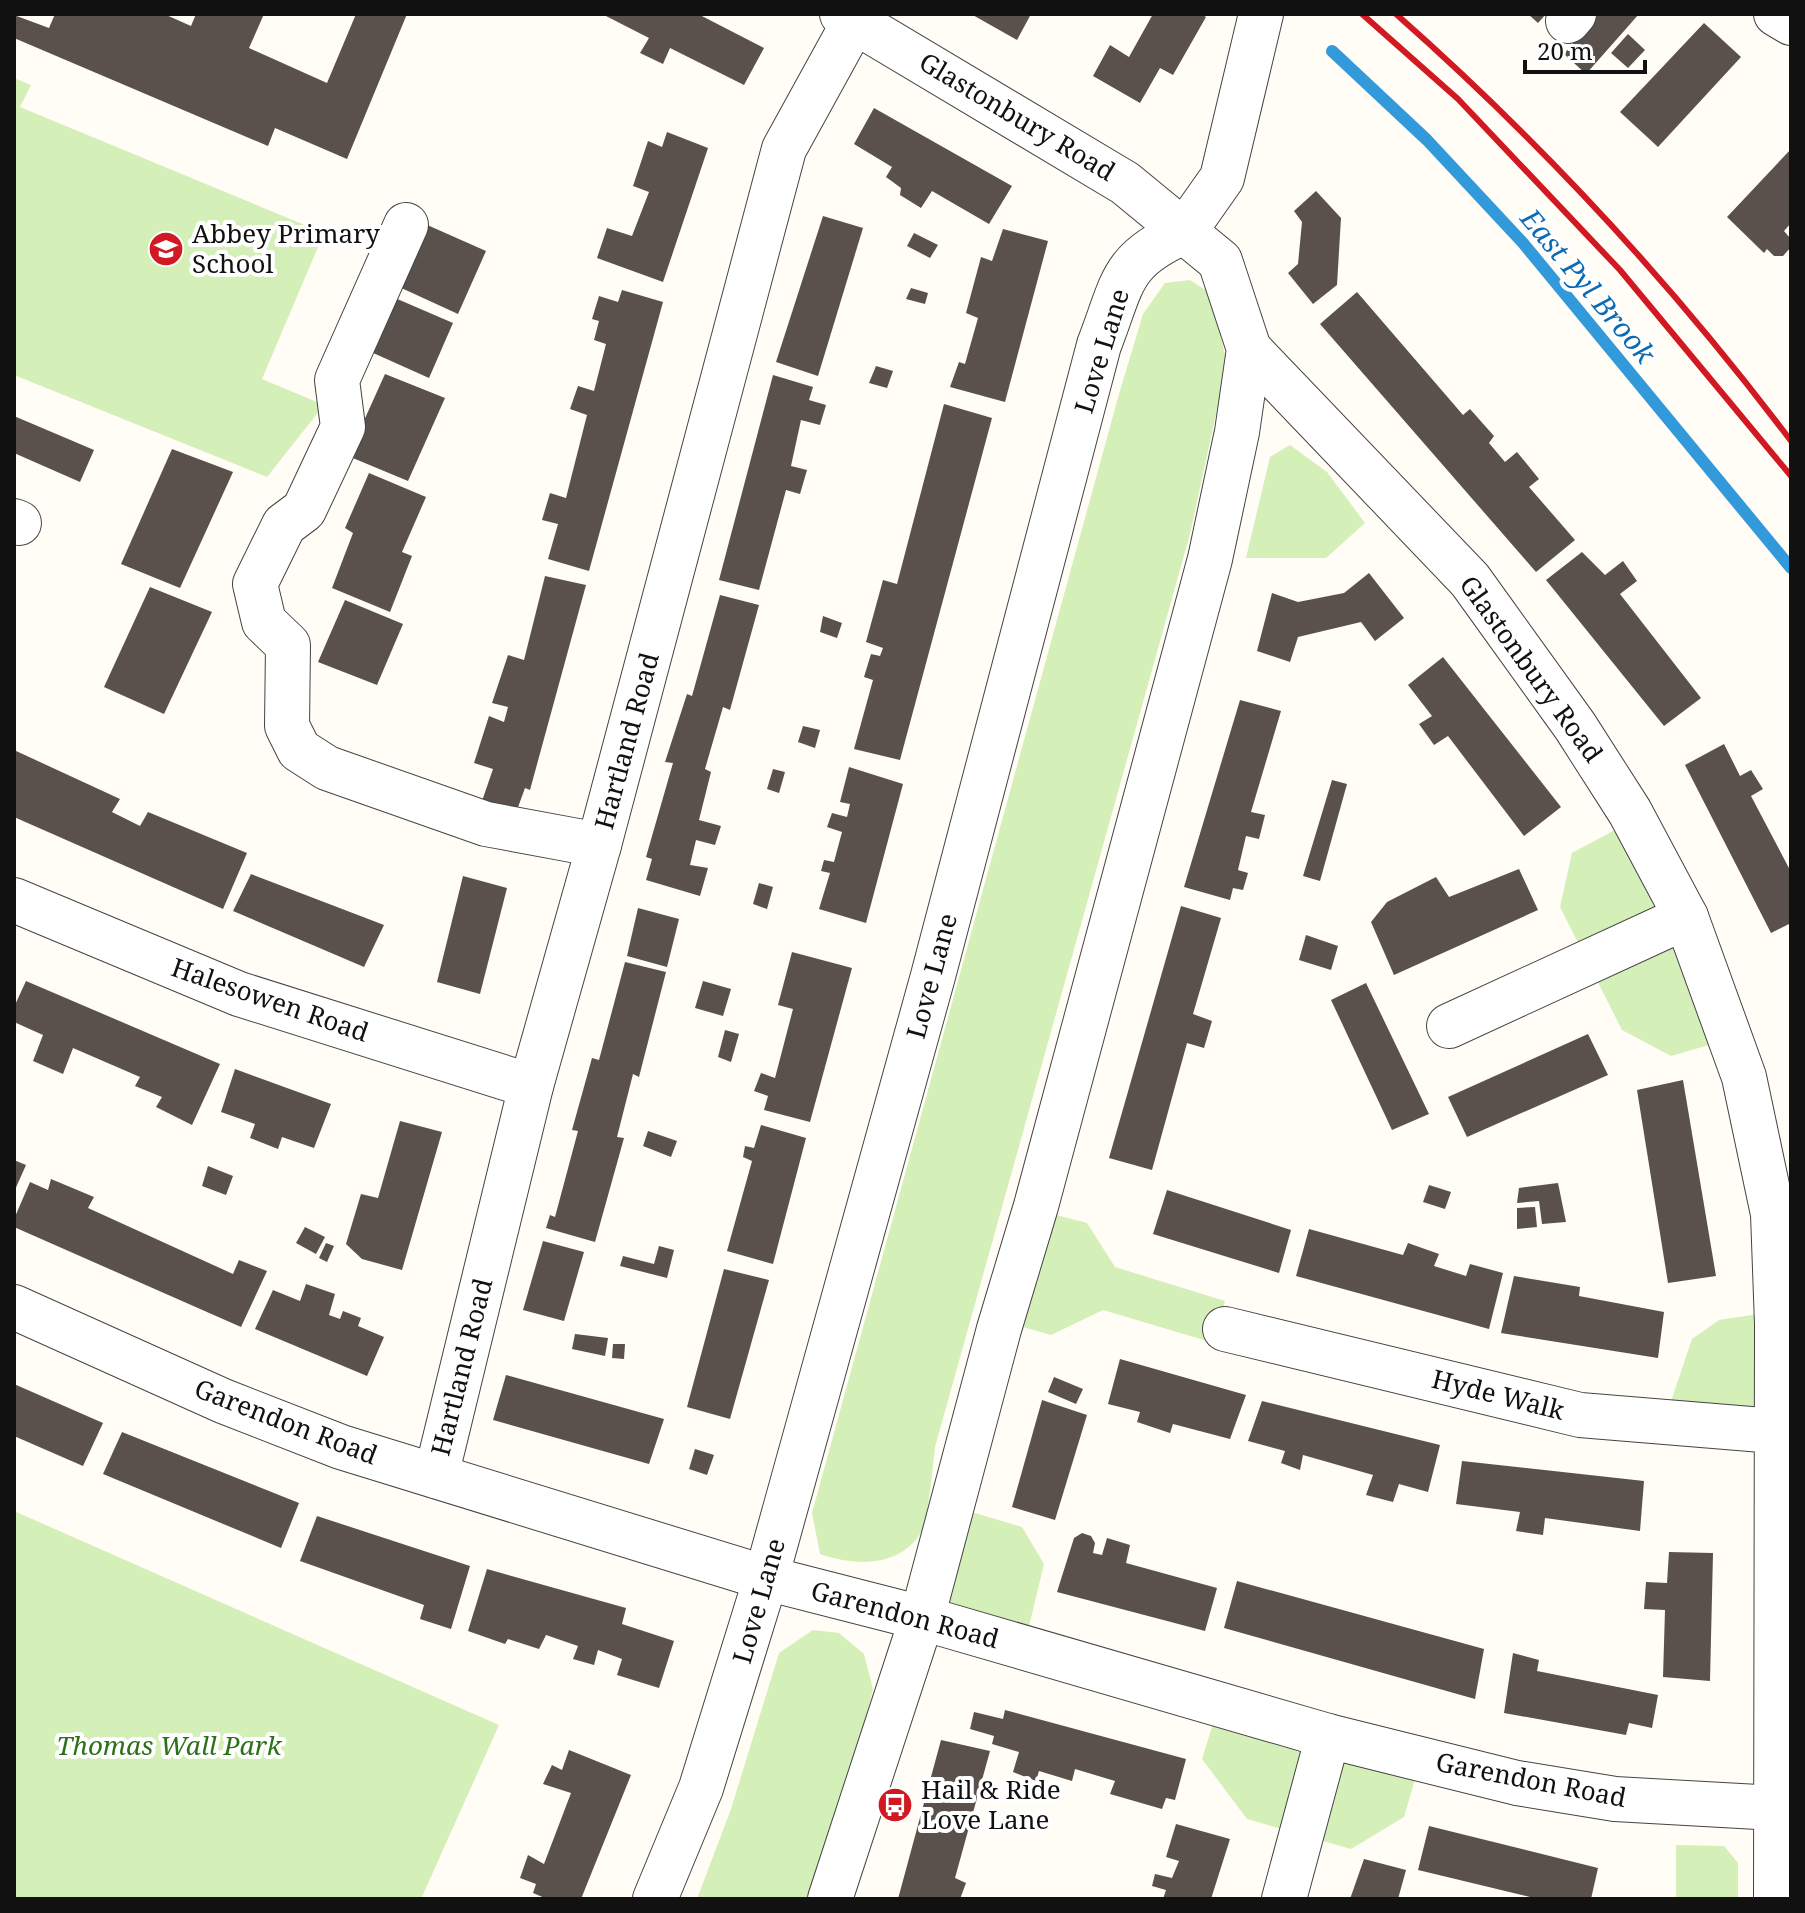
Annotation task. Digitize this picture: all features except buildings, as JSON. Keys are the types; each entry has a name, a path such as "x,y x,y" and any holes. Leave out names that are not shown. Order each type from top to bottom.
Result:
{"street":[{"path":"830,1899 922,1618 1210,559 1237,432 1249,349 1220,261 1184,232 1222,178 1261,14"},
{"path":"1776,14 1791,23"},
{"name":"Glastonbury Road","path":"848,17 1125,183 1184,232"},
{"name":"Hartland Road","path":"436,1476 531,1086 599,845 784,149 848,17"},
{"path":"406,225 337,380 343,427 304,510 284,525 255,584 264,622 288,645 287,726 299,750 340,773 486,824 599,845"},
{"name":"Love Lane","path":"655,1899 701,1788 766,1578 933,976 1099,345 1129,267 1154,245 1184,232"},
{"name":"Glastonbury Road","path":"1249,349 1470,580 1575,726 1630,812 1686,917 1744,1077 1773,1214 1777,1324 1775,1431 1784,1593 1776,1899"},
{"name":"Glastonbury Road","path":"1237,432 1250,420 1284,420 1341,445"},
{"name":"Halesowen Road","path":"14,900 239,994 531,1086"},
{"path":"1449,1026 1686,917"},
{"name":"Garendon Road","path":"14,1307 223,1401 341,1447 766,1578 922,1618 1328,1736 1517,1783 1601,1797 1776,1808"},
{"name":"Hyde Walk","path":"1225,1329 1580,1415 1775,1431"},
{"path":"1284,1899 1328,1736"}],"green space":[{"path":"14,78 31,85 20,107 324,233 262,379 324,405 267,477 14,375"},
{"path":"1190,280 1210,293 1227,363 1190,534 935,1447 924,1527 911,1544 888,1558 861,1562 833,1558 820,1554 812,1513 1119,394 1143,314 1165,283"},
{"path":"1290,445 1327,472 1365,523 1326,558 1246,558 1270,457"},
{"path":"1626,824 1723,1041 1671,1056 1622,1030 1560,907 1572,853"},
{"path":"1029,1208 1087,1223 1115,1267 1225,1301 1214,1343 1103,1310 1051,1335 998,1320"},
{"path":"1765,1313 1768,1424 1666,1416 1692,1339 1719,1320"},
{"path":"948,1505 1022,1527 1044,1564 1026,1639 919,1612"},
{"name":"Thomas Wall Park","path":"14,1511 499,1725 421,1899 14,1899"},
{"path":"813,1630 839,1633 864,1654 873,1689 844,1804 813,1899 697,1899 731,1809 779,1653"},
{"path":"1217,1711 1419,1766 1404,1817 1351,1849 1247,1819 1202,1759"},
{"path":"1676,1845 1724,1846 1738,1863 1738,1899 1676,1899"}],"waterway":[{"name":"East Pyl Brook","path":"1332,51 1427,140 1523,243 1791,568"}],"railway":[{"path":"1362,14 1458,99 1620,270 1791,476"},
{"path":"1396,14 1503,113 1604,218 1700,327 1791,441"}],"place":[{"name":"Abbey Primary School","path":"166,249"},
{"name":"Hail & Ride Love Lane","path":"895,1805"}]}
